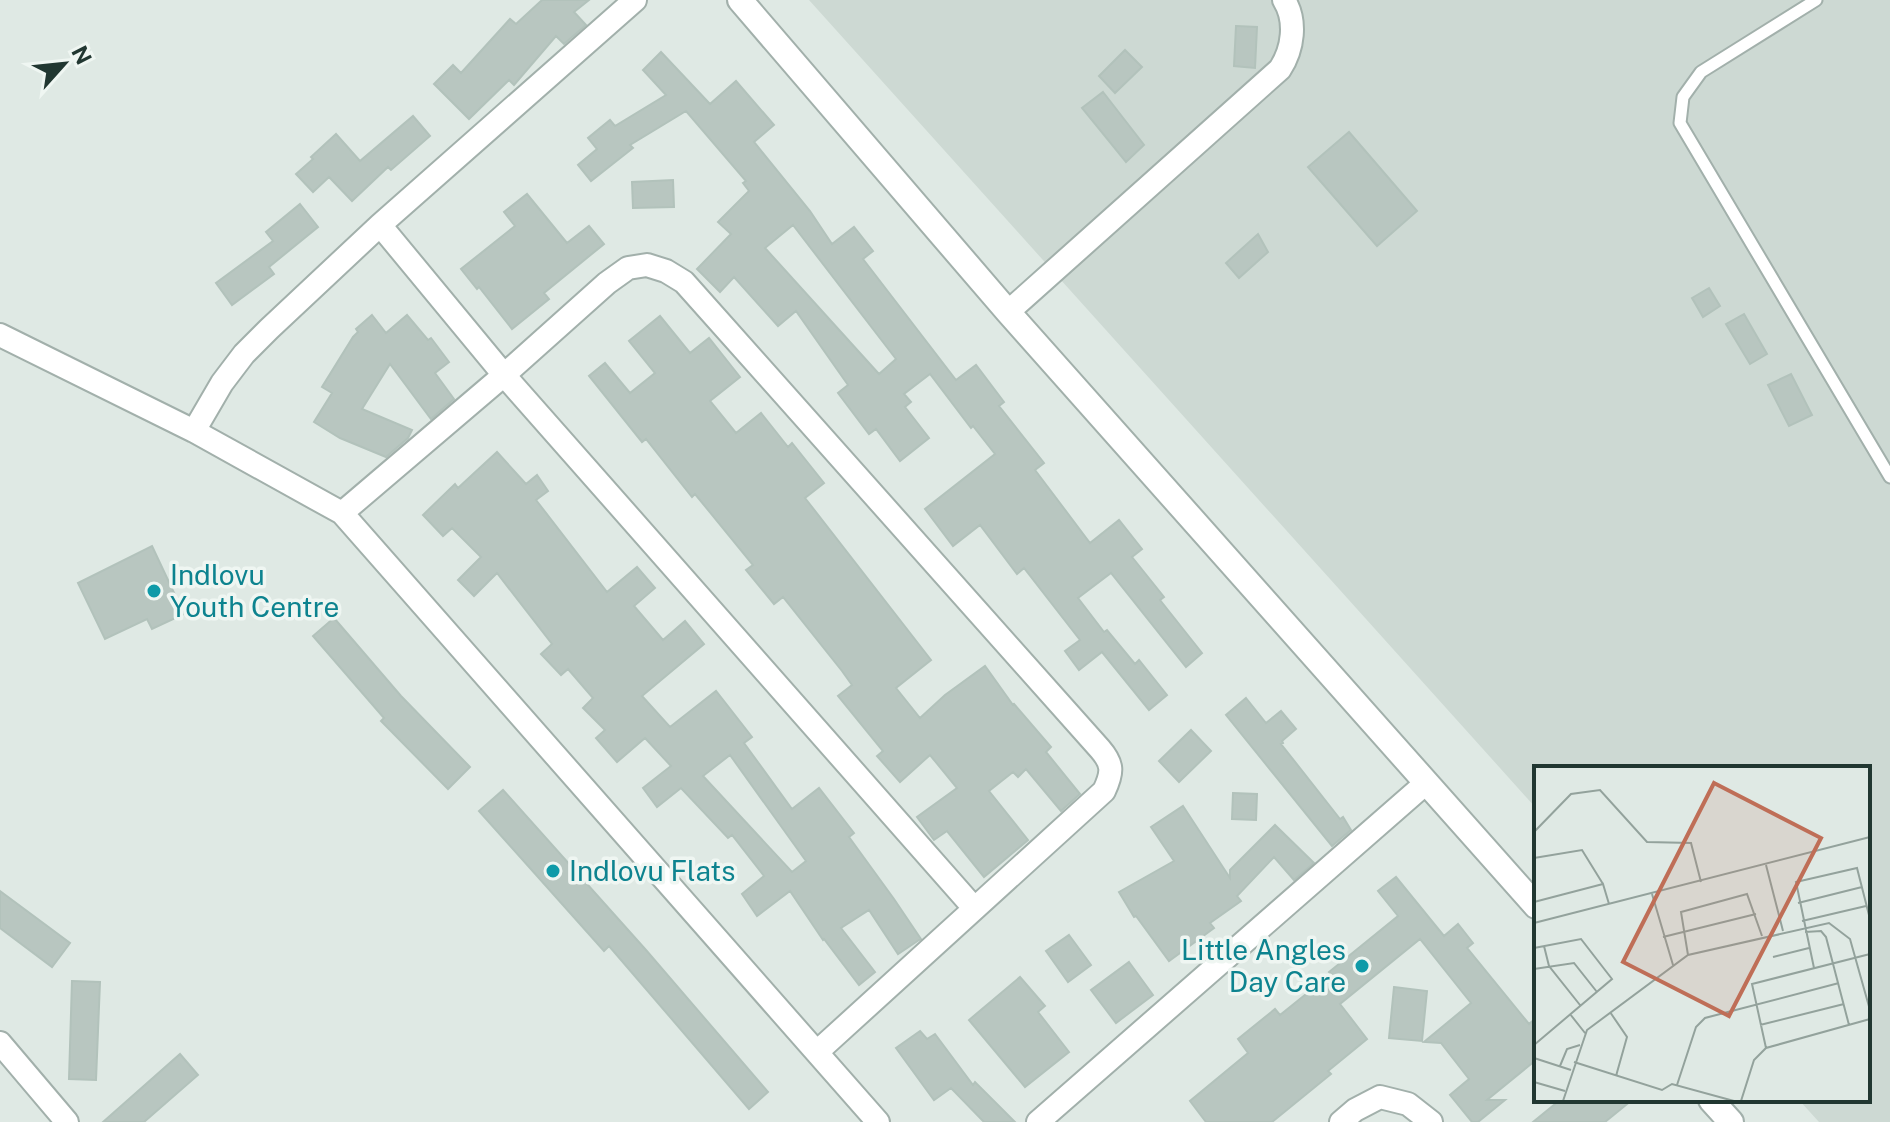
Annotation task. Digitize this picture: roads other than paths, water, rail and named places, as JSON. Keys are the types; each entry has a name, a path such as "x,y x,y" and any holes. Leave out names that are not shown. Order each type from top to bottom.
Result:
{"street":[{"path":"194,431 222,383 244,354 269,329 380,225 635,0"},
{"path":"740,0 1008,312 1534,904"},
{"path":"1008,312 1280,69 1289,54 1292,35 1291,10 1284,0"},
{"path":"380,225 504,375 974,908"},
{"path":"342,513 607,283 628,268 647,265 666,271 684,282 1100,749 1111,767 1104,791 817,1052"},
{"path":"0,335 194,431 342,513 878,1122"},
{"path":"1038,1122 1426,783"},
{"path":"0,1043 67,1122"},
{"path":"1341,1122 1355,1110 1380,1097 1408,1104 1431,1122"},
{"path":"1713,1102 1731,1122"}],"lane":[{"path":"1816,0 1701,72 1683,97 1680,123 1890,477"}],"place":[{"name":"Indlovu Youth Centre","path":"154,591"},
{"name":"Indlovu Flats","path":"553,871"},
{"name":"Little Angles Day Care","path":"1362,966"}]}
